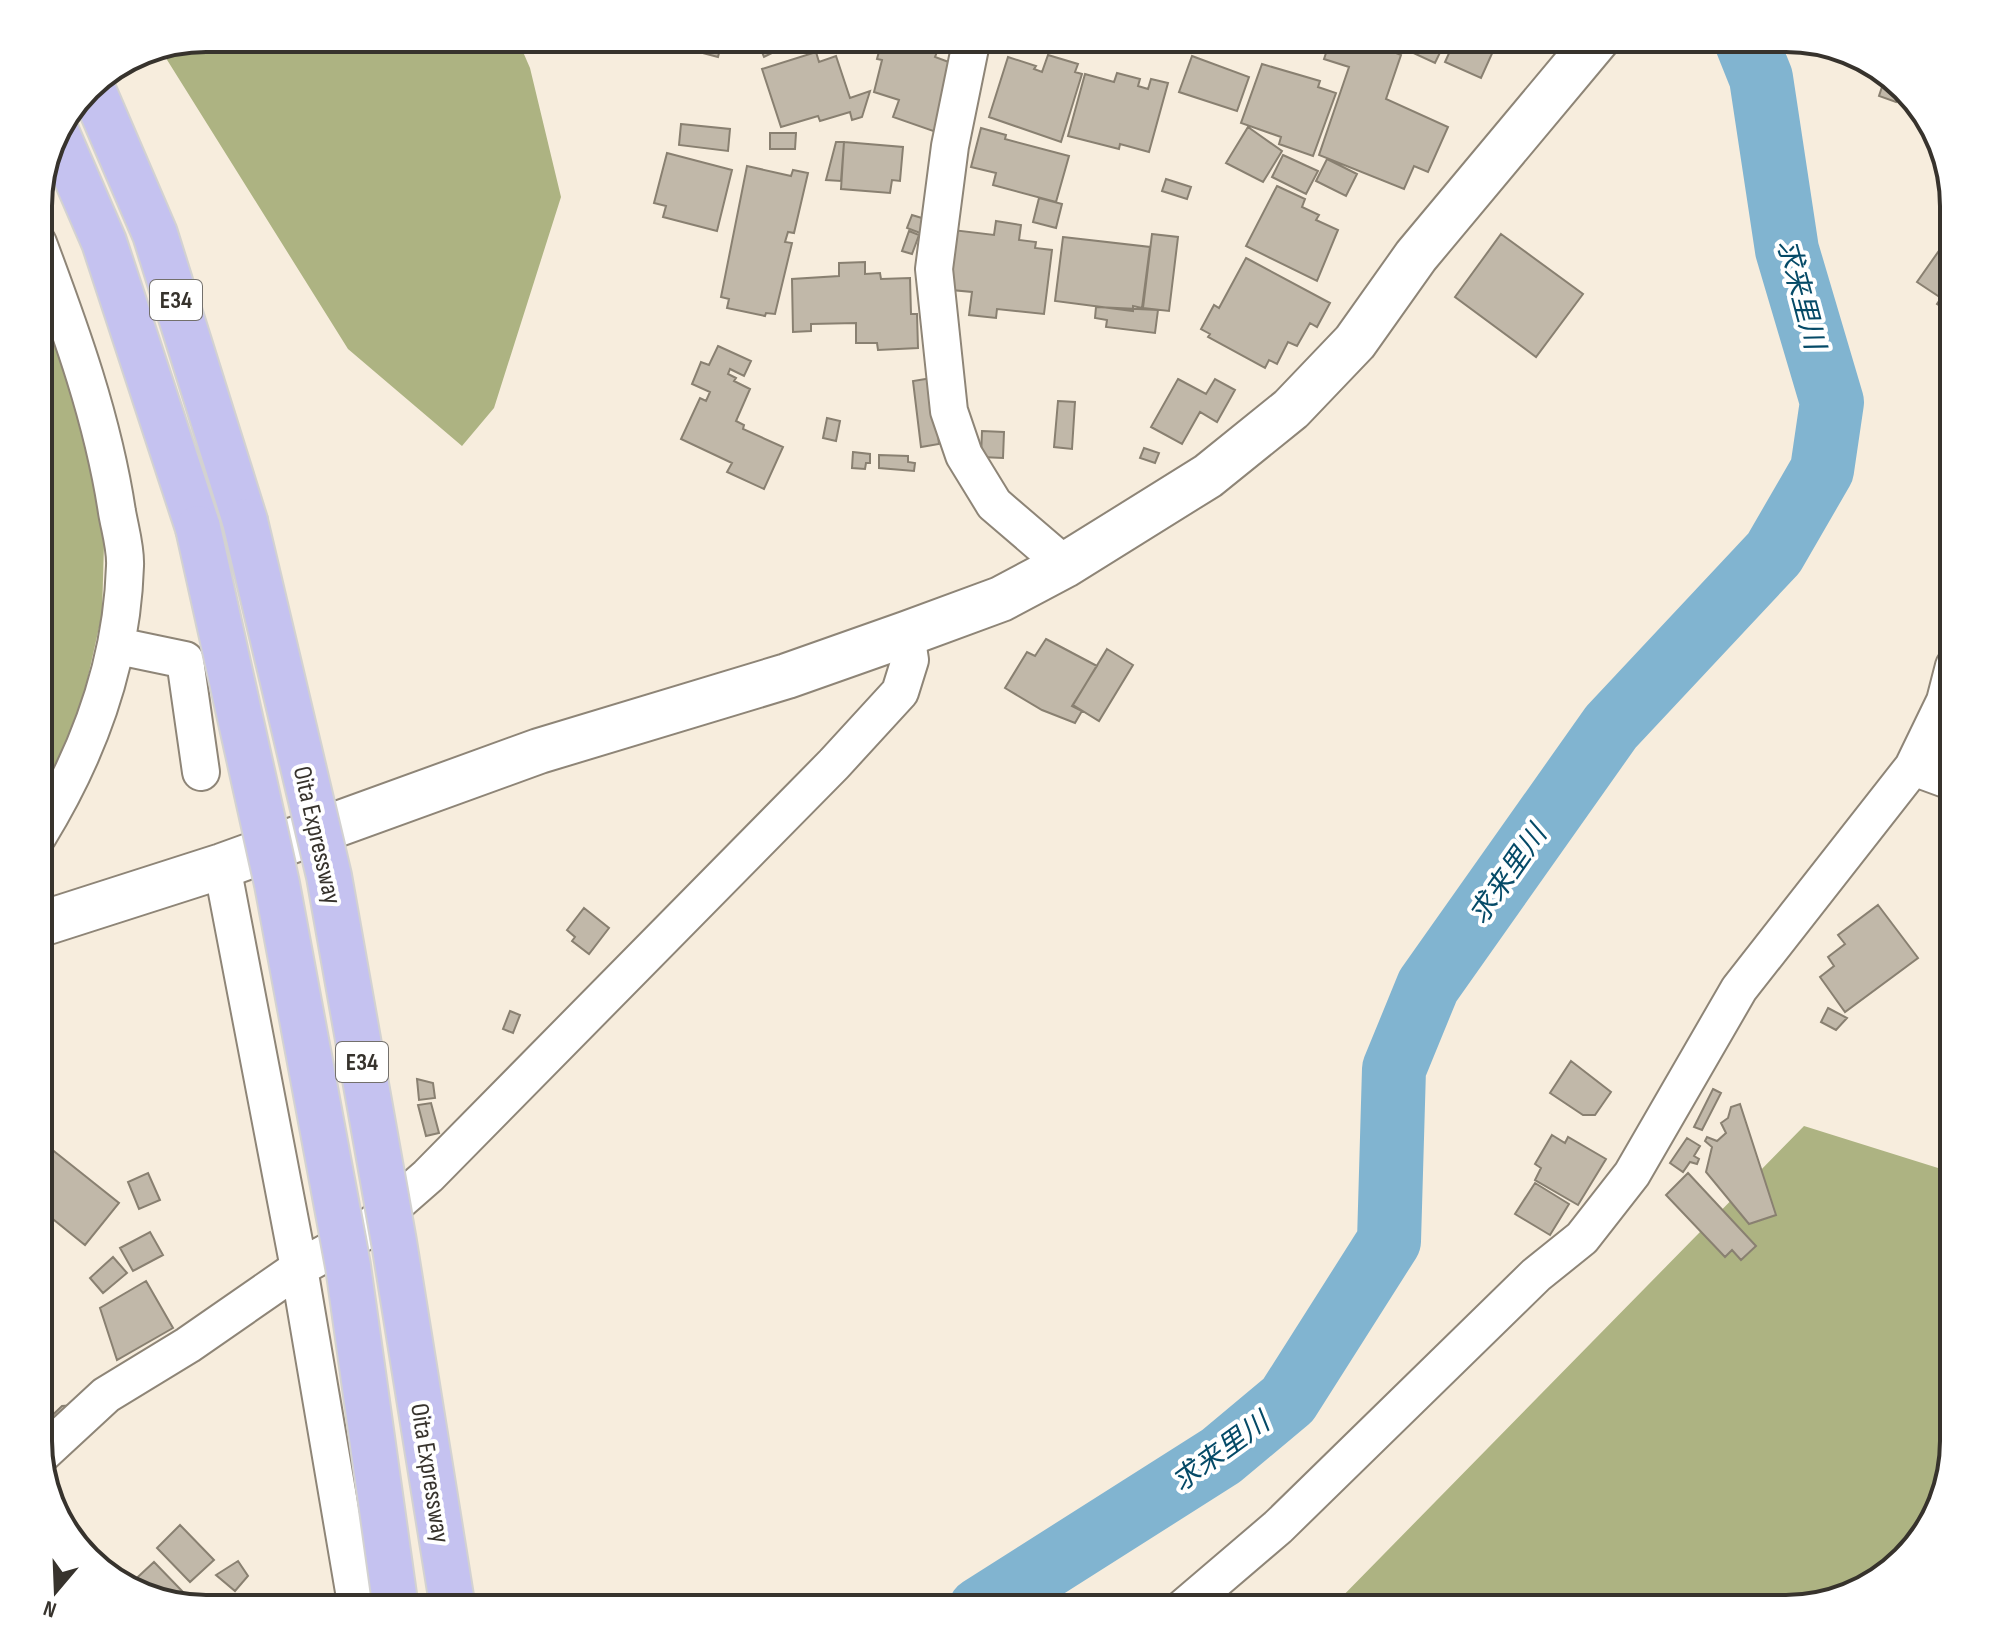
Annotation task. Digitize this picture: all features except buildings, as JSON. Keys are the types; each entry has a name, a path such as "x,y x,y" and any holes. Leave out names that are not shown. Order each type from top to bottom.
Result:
{"highway":[{"name":"Oita Expressway","path":"97,98 155,234 245,521 329,876 394,1242 451,1595"},
{"name":"Oita Expressway","path":"64,148 104,242 198,528 277,884 348,1266 394,1595"}],"street":[{"path":"969,52 950,146 934,269 949,411 964,455 994,504 1065,565"},
{"path":"52,921 222,866 539,751 787,676 1001,599 1065,565 1208,476 1291,409 1355,342 1416,256 1586,52"},
{"path":"52,285 107,450 125,563 118,646 72,780 52,813"},
{"path":"52,1445 106,1395 188,1345 299,1268 364,1232 428,1176 834,764 900,692 910,660 906,634"},
{"path":"118,646 185,660 201,772"},
{"path":"1198,1595 1278,1527 1536,1275 1582,1238 1632,1174 1739,989 1913,767 1940,711"},
{"path":"1913,767 1940,777"},
{"path":"222,866 299,1268 355,1595"}],"green space":[{"path":"206,52 523,52 530,68 561,197 494,408 462,446 348,349 165,57"},
{"path":"52,322 105,509 102,614 71,753 52,783"},
{"path":"1804,1126 1940,1169 1939,1461 1932,1490 1914,1526 1887,1557 1871,1569 1835,1587 1786,1595 1344,1595"}],"waterway":[{"name":"求来里川","path":"1002,1595 1221,1456 1288,1400 1389,1241 1394,1069 1428,986 1611,727 1774,553 1822,470 1832,402 1787,250 1761,78 1751,52"}]}
